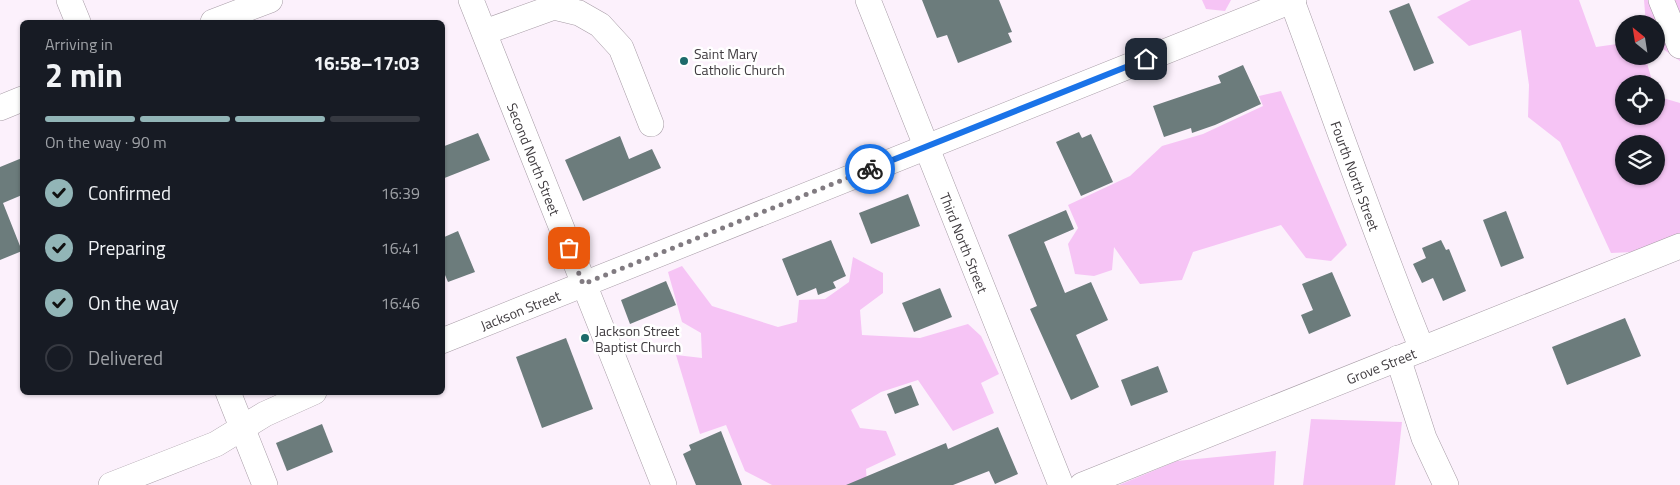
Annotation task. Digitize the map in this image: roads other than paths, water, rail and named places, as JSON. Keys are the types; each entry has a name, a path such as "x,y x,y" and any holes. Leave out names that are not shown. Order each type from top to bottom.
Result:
{"street":[{"path":"69,0 77,20"},
{"path":"219,20 270,0"},
{"name":"Second North Street","path":"471,0 664,485"},
{"name":"Third North Street","path":"868,0 1061,485"},
{"name":"Jackson Street","path":"445,340 1293,0"},
{"name":"Fourth North Street","path":"1293,0 1388,266 1409,313 1422,349"},
{"path":"1661,0 1680,46"},
{"path":"484,32 554,7 579,13 600,26 621,48 651,124"},
{"path":"0,108 20,100"},
{"name":"Grove Street","path":"1082,485 1680,246"},
{"path":"1398,358 1424,438 1446,485"},
{"path":"229,395 265,485"},
{"path":"111,485 216,444 278,407 307,395"}],"place":[{"name":"Saint Mary Catholic Church","path":"684,61"},
{"name":"Jackson Street Baptist Church","path":"585,338"}]}
